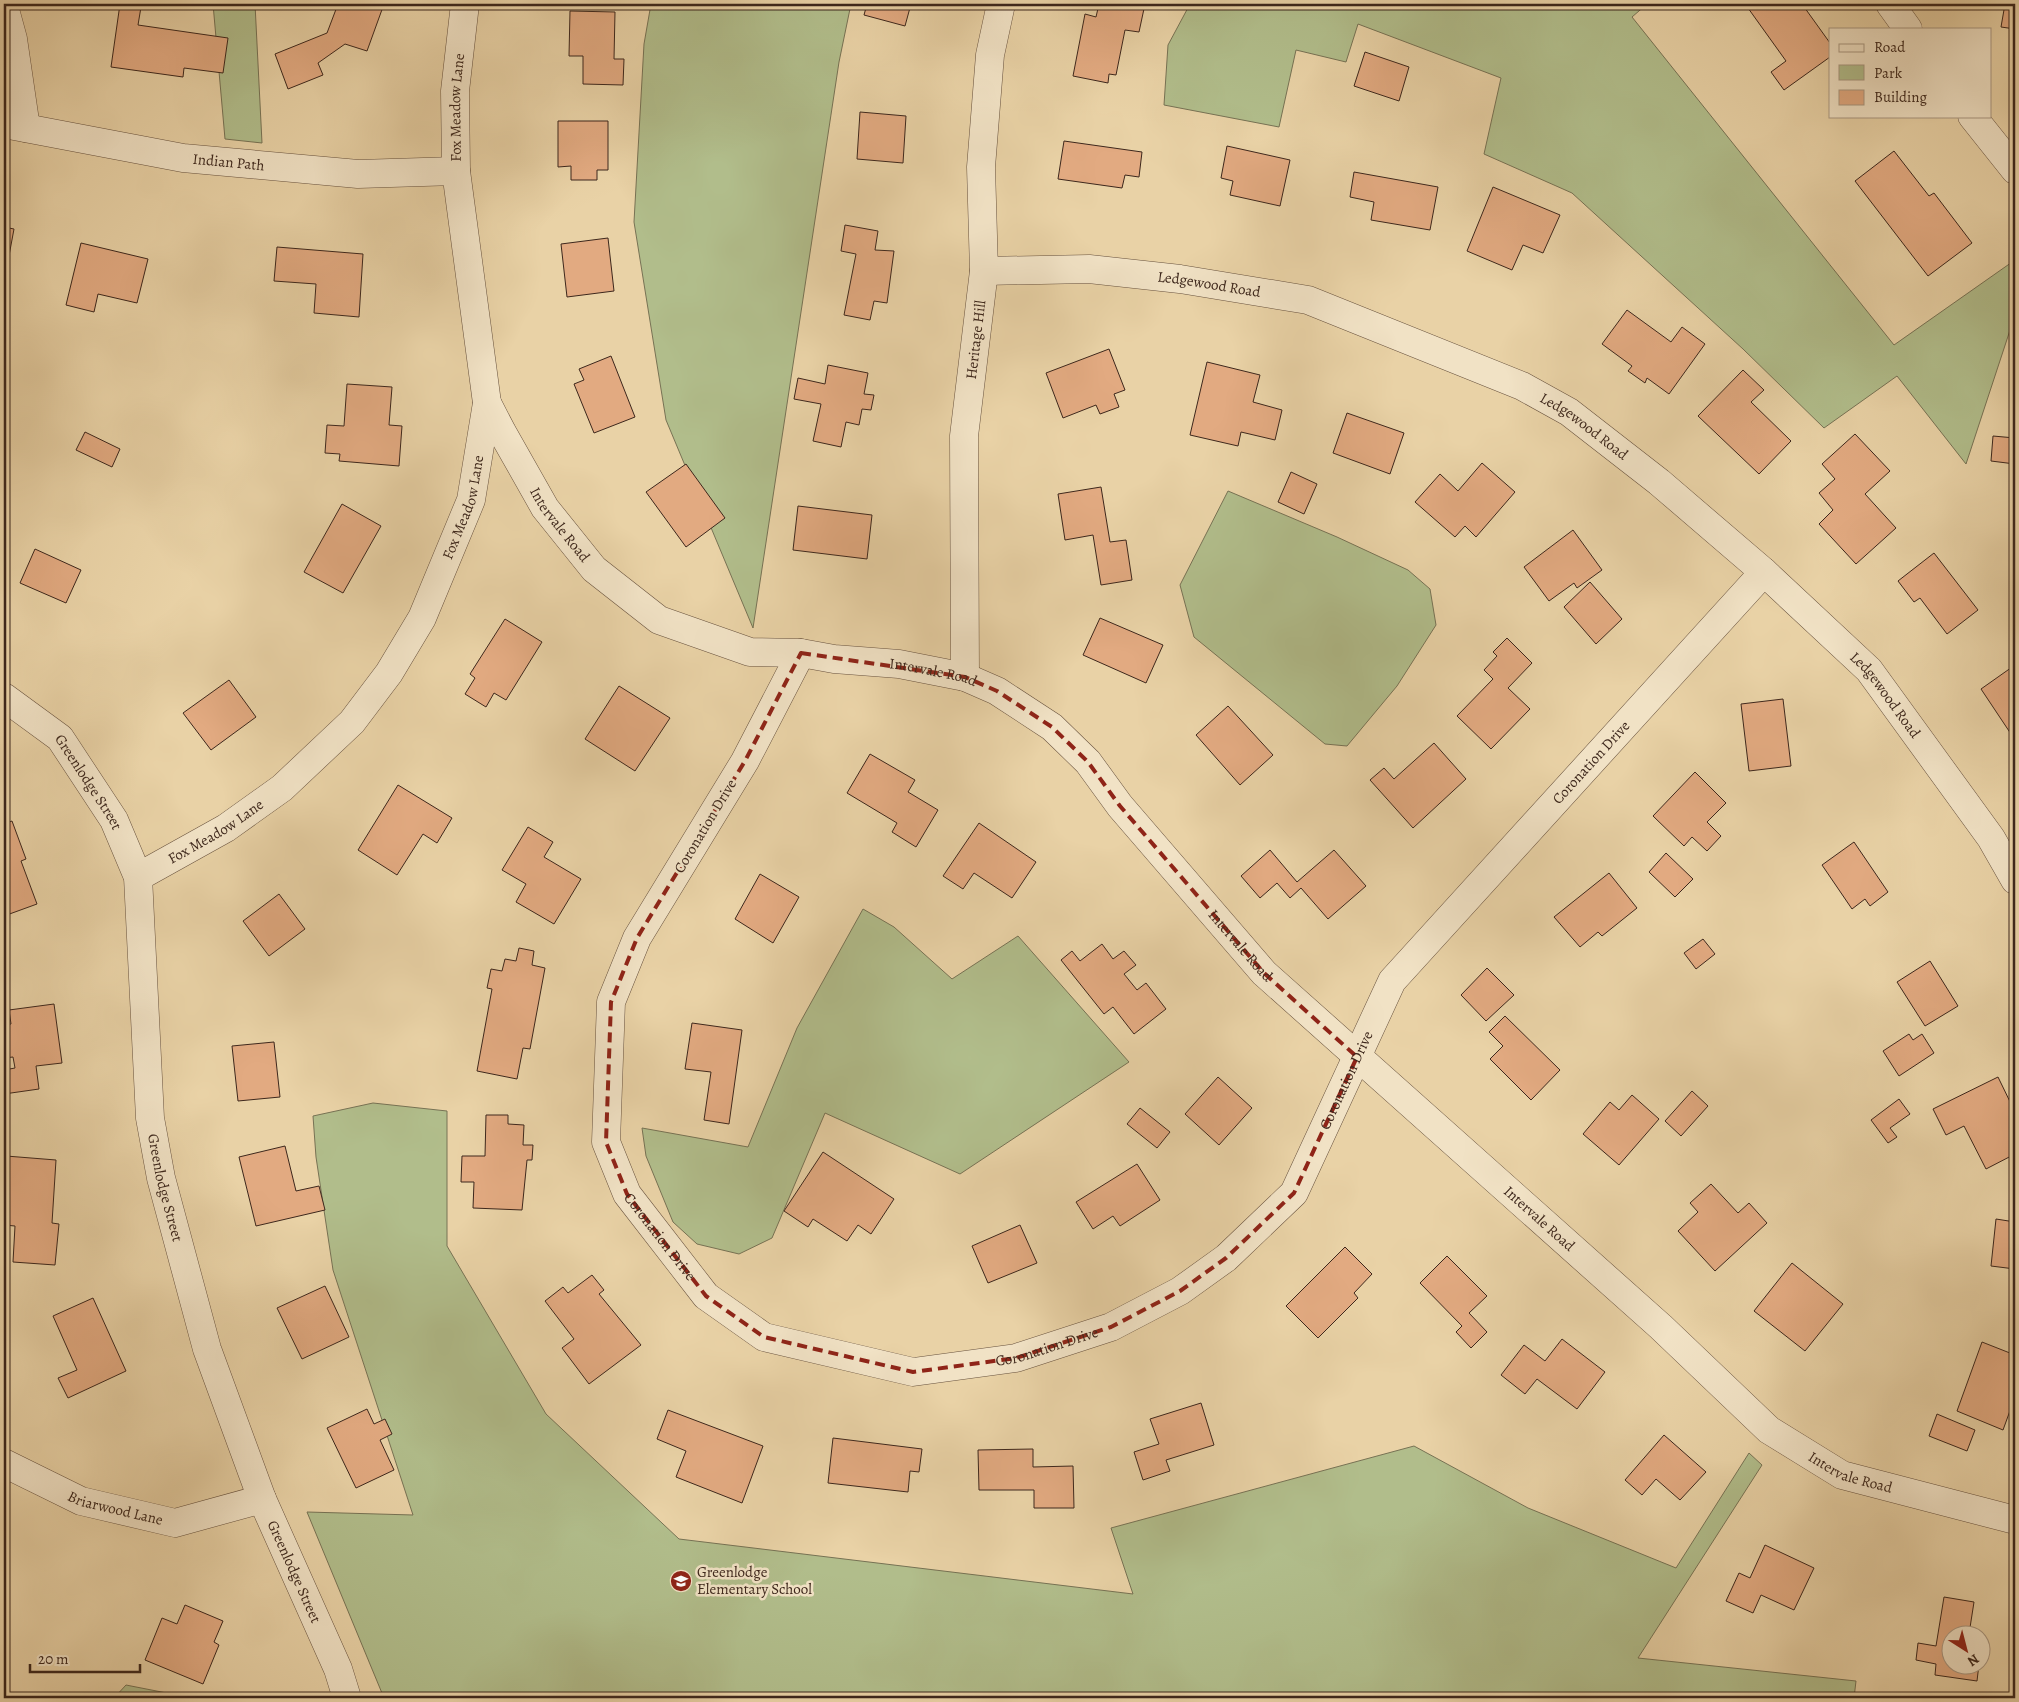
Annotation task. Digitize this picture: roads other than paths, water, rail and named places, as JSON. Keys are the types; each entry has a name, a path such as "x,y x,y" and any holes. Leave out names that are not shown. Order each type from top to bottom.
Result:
{"street":[{"name":"Fox Meadow Lane","path":"138,877 226,828 282,788 352,722 389,673 422,618 471,500 487,403 456,170 455,91 465,4"},
{"name":"Heritage Hill","path":"965,677 964,436 984,271 981,167 990,55 1000,4"},
{"path":"1890,4 1907,28"},
{"path":"4,6 13,39 15,126"},
{"path":"1974,118 2015,170"},
{"name":"Indian Path","path":"15,126 192,158 358,174 456,170"},
{"name":"Ledgewood Road","path":"984,271 1089,269 1180,279 1308,300 1522,386 1569,412 1660,482 1764,572 1869,670 1991,838 2015,880"},
{"name":"Intervale Road","path":"487,403 545,508 594,569 659,620 750,652 801,653 834,659 899,664 965,677 997,691 1052,728 1088,762 1120,806 1264,974 1661,1327 1770,1430 1842,1475 2015,1520"},
{"name":"Coronation Drive","path":"801,653 745,761 637,938 611,1002 606,1142 627,1194 706,1296 764,1337 913,1372 1016,1358 1111,1327 1180,1291 1226,1258 1294,1193 1392,981 1764,572"},
{"name":"Greenlodge Street","path":"4,697 60,738 114,820 138,877 150,1118 161,1178 207,1349 262,1499 338,1669 347,1698"},
{"name":"Briarwood Lane","path":"4,1463 81,1501 175,1523 262,1499"}],"place":[{"name":"Greenlodge Elementary School","path":"681,1581"}]}
